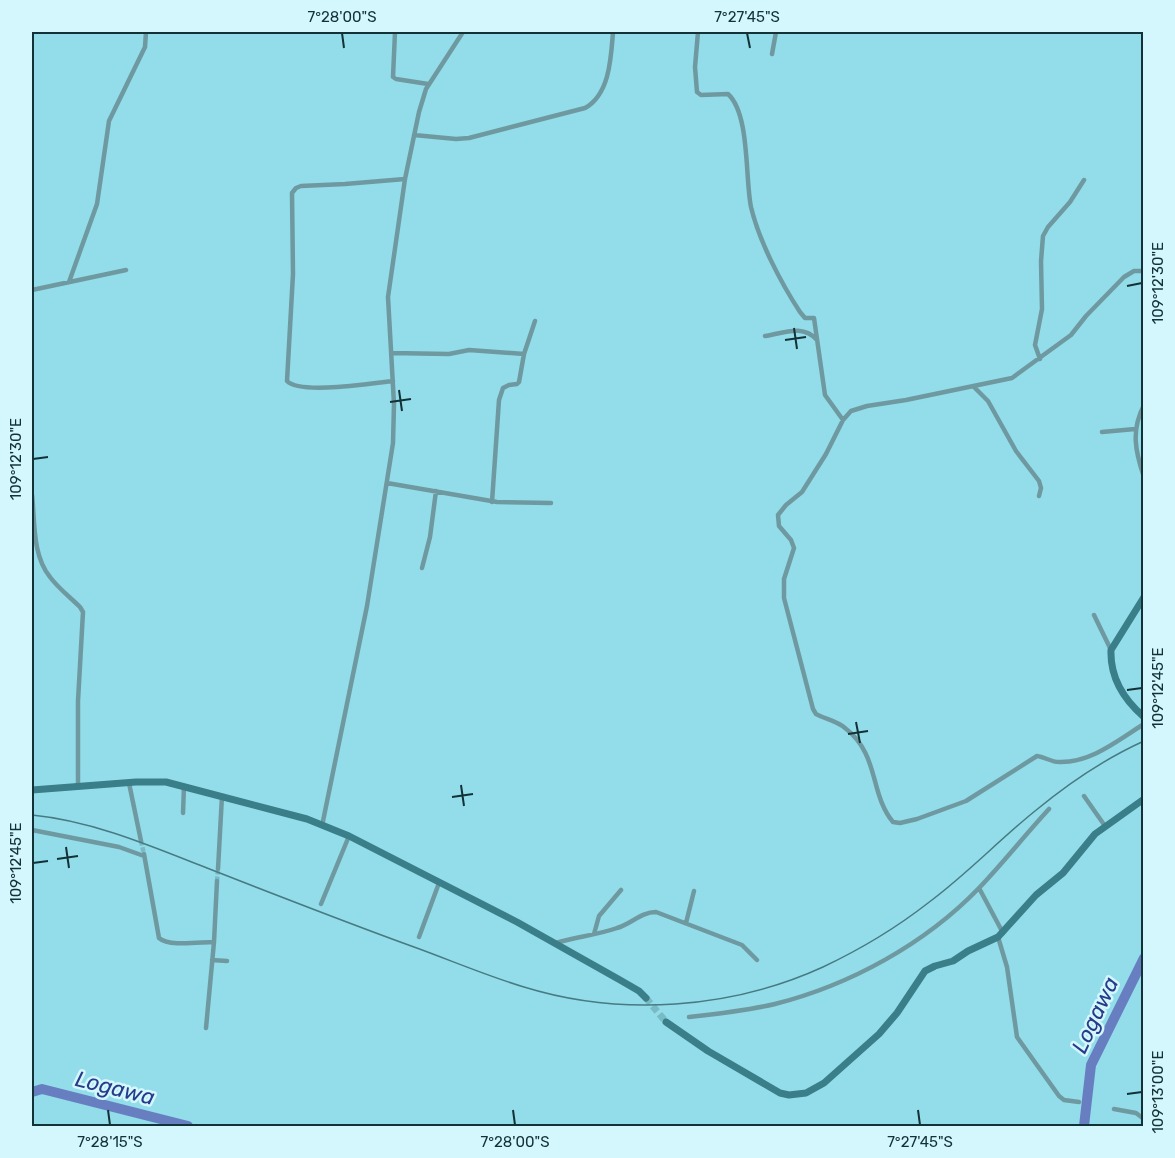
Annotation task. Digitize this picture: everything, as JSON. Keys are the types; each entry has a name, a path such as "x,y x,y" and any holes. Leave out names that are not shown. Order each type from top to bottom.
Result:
{"street":[{"path":"69,282 97,204 109,121 145,48 146,32"},
{"path":"395,32 393,77 428,84"},
{"path":"322,826 367,606 394,436 388,297 405,179 428,84 463,32"},
{"path":"414,135 469,138 585,108 596,100 606,78 611,62 613,32"},
{"path":"698,32 695,67 698,92 701,95 728,94 734,103 744,132 751,207 762,239 800,312 805,318 814,318 825,395 843,420"},
{"path":"772,54 776,32"},
{"path":"393,381 316,388 294,387 287,381 293,274 292,193 301,186 405,179"},
{"path":"1040,359 1035,345 1042,309 1043,236 1084,180"},
{"path":"32,290 126,270"},
{"path":"1143,271 1134,271 1124,277 1071,335 1012,378 975,387 861,407 851,411 843,420 808,484 778,515 779,526 791,540 794,549 784,579 785,606 814,711 846,728 867,753 881,800 893,822 900,823 916,819 966,801 1037,756 1059,762 1084,759 1143,724"},
{"path":"492,502 500,400 503,388 519,382 524,354 535,321"},
{"path":"765,336 804,330 817,340"},
{"path":"391,353 449,354 469,350 524,354"},
{"path":"975,387 988,401 1016,451 1039,481 1041,488 1039,496"},
{"path":"1143,405 1135,429 1136,455 1143,477"},
{"path":"1102,432 1135,429"},
{"path":"387,483 492,502 550,503"},
{"path":"422,568 430,537 436,491"},
{"path":"32,495 37,547 42,565 51,579 78,604 83,612 78,701 78,785"},
{"path":"1111,650 1143,597"},
{"path":"1094,615 1111,650 1117,684 1126,700 1143,717"},
{"path":"32,790 78,785 166,782 307,819 349,836 556,944 639,991 646,999"},
{"path":"129,783 141,841"},
{"path":"183,813 184,786"},
{"path":"218,868 222,796"},
{"path":"1084,796 1105,826"},
{"path":"666,1022 708,1051 780,1093 789,1095 806,1093 824,1083 879,1034 911,995 925,971 953,961 1000,935 1036,896 1063,873 1092,837 1143,799"},
{"path":"688,1017 768,1006 832,985 881,962 931,930 979,888 1049,809"},
{"path":"32,830 119,847 144,855 159,938 164,942 172,943 214,942"},
{"path":"321,904 349,836"},
{"path":"206,1028 217,882"},
{"path":"419,938 439,883"},
{"path":"979,888 1000,935 1018,1041 1059,1096 1068,1101 1079,1102"},
{"path":"594,934 599,916 621,890"},
{"path":"686,922 694,891"},
{"path":"556,944 617,928 651,912 659,912 742,945 757,960"},
{"path":"212,960 227,962"},
{"path":"1114,1109 1140,1114 1143,1119"}],"waterway":[{"name":"Logawa","path":"1084,1126 1091,1065 1144,958"},
{"name":"Logawa","path":"32,1092 42,1089 188,1126"}],"tunnel":[{"path":"141,841 144,854"},
{"path":"217,881 218,869"},
{"path":"646,998 666,1022"}],"railway":[{"path":"32,815 77,823 165,851 362,928 524,987 599,1002 637,1005 675,1004 714,1000 788,981 823,967 864,945 903,921 942,892 1022,822 1087,772 1144,741"}]}
